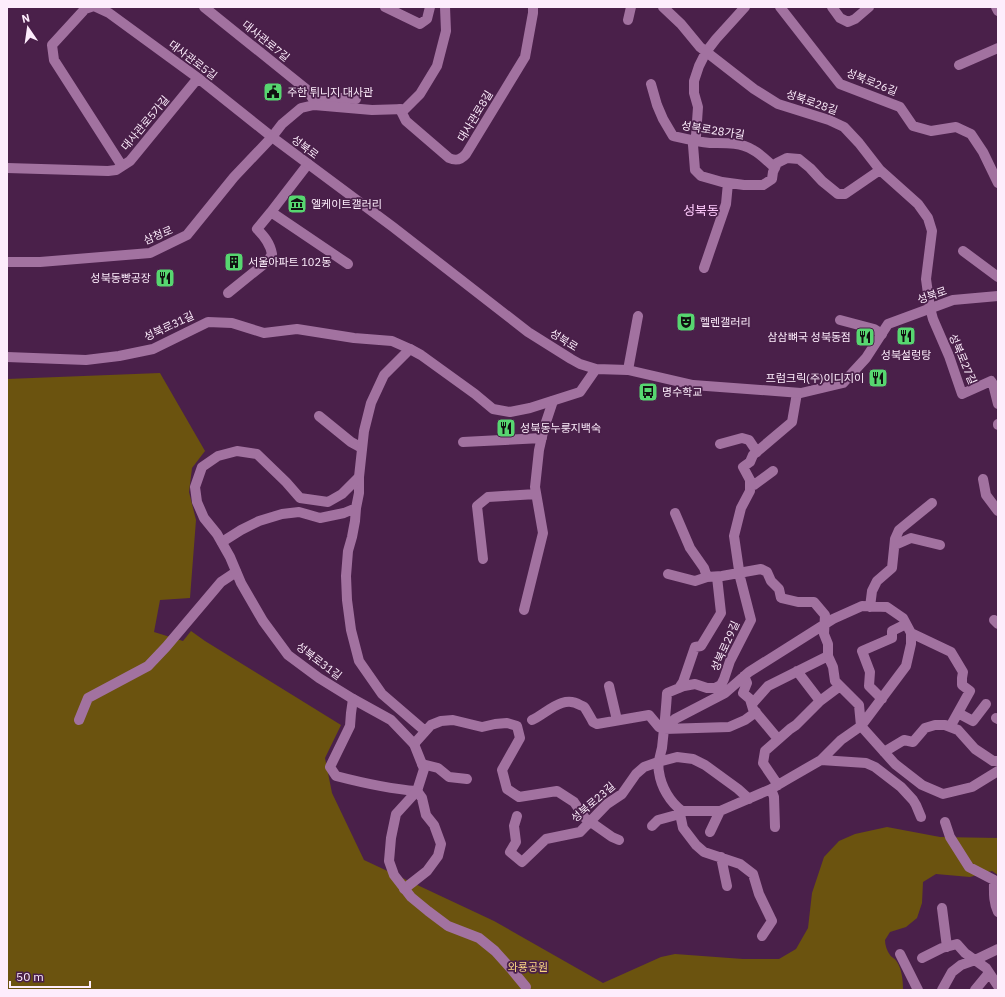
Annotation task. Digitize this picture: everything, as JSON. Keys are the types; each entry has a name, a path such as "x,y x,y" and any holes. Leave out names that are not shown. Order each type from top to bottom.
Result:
{"street":[{"path":"91,7 85,9 52,45 54,60 122,166"},
{"name":"대사관로5길","path":"96,7 109,14 198,78 272,137"},
{"name":"대사관로7길","path":"204,7 306,89 312,101"},
{"path":"385,7 420,24 427,18 430,7"},
{"path":"312,101 372,110 404,109 420,94 437,66 446,31 445,7"},
{"name":"대사관로8길","path":"400,109 406,121 449,158 457,160 463,158 525,57 533,7"},
{"path":"628,20 631,7"},
{"name":"성북로28길","path":"663,7 681,24 700,47 754,89 778,104 829,120 844,128 859,143 880,170 918,204 928,218 932,231 926,279 930,308"},
{"path":"745,7 716,38 706,52 694,81 694,93 698,107 696,136 693,145 695,170 701,176 722,182 744,185 763,185 772,179 777,162 787,158 799,159 838,194 845,194 880,170"},
{"name":"성북로26길","path":"780,7 840,84 900,107 913,126 931,131 956,127 971,134 983,152 998,183"},
{"path":"832,7 840,18 848,22 855,19 868,7"},
{"path":"996,7 998,11"},
{"path":"959,65 998,48"},
{"name":"대사관로5가길","path":"7,168 116,170 130,160 198,78"},
{"name":"성북로28가길","path":"651,84 663,119 673,136 694,141 728,143 744,146 753,150 775,168"},
{"path":"312,101 356,99"},
{"name":"삼청로","path":"7,262 40,262 150,253 187,235 234,177 272,137 286,119 312,101"},
{"name":"성북로","path":"272,137 393,227 528,332 580,364 596,369 628,370 693,385 801,393 843,383 866,358 888,324 952,300 998,296"},
{"path":"228,293 269,259 272,254 271,249 265,238 257,229 308,164"},
{"path":"704,268 726,204 728,183"},
{"path":"271,212 348,264"},
{"path":"963,252 998,276"},
{"name":"성북로27길","path":"930,308 932,319 949,356 962,394 991,381 998,404"},
{"path":"628,370 638,316"},
{"path":"840,320 874,329 882,334"},
{"name":"성북로31길","path":"7,357 86,360 118,356 153,349 208,322 232,323 264,333 297,329 354,338 392,341 421,355 475,394 492,409 510,412 530,408 580,392 596,369"},
{"path":"410,349 384,375 371,403 364,431 359,477 359,493 355,521 348,551 346,576 350,622 359,661 382,694 425,731"},
{"path":"773,472 754,485 750,486 750,480 743,467 750,462 757,452 792,422 797,393"},
{"path":"524,610 543,533 535,487 539,450 544,428 553,401"},
{"path":"319,416 351,442 362,448"},
{"path":"463,442 542,438"},
{"path":"720,444 742,438 749,440 757,452"},
{"name":"성북로31길","path":"359,477 342,494 328,502 300,498 258,454 237,451 218,456 202,467 195,487 197,502 204,518 222,542 241,583 263,621 288,655 319,678 353,700 392,720 414,744 424,769 417,791 396,814 391,838 389,861 394,875 411,897 448,926 479,938 495,951 526,988"},
{"path":"983,479 986,495 998,511"},
{"name":"성북로29길","path":"664,730 667,693 695,684 707,688 714,688 721,685 730,661 751,620 740,573 734,536 741,508 750,491 750,486"},
{"path":"483,559 477,506 488,497 536,494"},
{"path":"870,607 872,591 877,581 892,568 895,539 899,530 932,503"},
{"path":"222,542 259,521 282,514 299,512 320,518 344,513 356,508"},
{"name":"성북로29길","path":"676,513 690,548 712,577 721,613 701,646 695,647 683,682 679,688"},
{"path":"895,545 911,538 940,545"},
{"path":"668,574 696,581 761,569 768,572 771,581 779,589 782,598 798,602 814,602 825,615 824,634 828,644 828,656 833,667 836,681 860,705 861,726 895,764 922,785 943,794 972,787 998,771"},
{"path":"79,720 88,698 148,666 221,582 236,572"},
{"path":"652,826 658,820 681,812 720,810 749,799 775,787 821,760 841,740 861,726 906,666 911,644 909,628 903,618 887,607 862,606 833,619 749,672 725,692 675,719 664,730 658,762 659,773 664,790 681,812 682,828 704,852 740,864 753,874 759,894 772,921 762,936"},
{"path":"882,699 869,686 870,672 862,651 892,638 892,631 909,628 951,652 963,672 962,685 970,691 950,727"},
{"path":"532,720 562,702 576,702 585,707 593,722 597,724 649,715 664,730 729,727 745,720 768,686 828,656"},
{"path":"797,671 820,701"},
{"path":"744,676 747,684 743,693 750,699 754,708 778,739"},
{"path":"609,686 617,720"},
{"path":"775,827 775,787 763,763 764,751 796,725 820,701 840,686"},
{"path":"353,700 350,726 330,767 336,776 397,790 417,791 422,798 426,815 434,825 441,844 438,856 427,871 404,889"},
{"path":"958,713 974,721 986,704"},
{"path":"414,744 431,725 441,721 452,720 482,727 507,723 517,726 520,738 502,770 506,789 519,797 557,791 574,802 585,818 612,837 619,840"},
{"path":"884,752 904,740 913,742 925,728 935,725 950,727 958,730 975,749 992,761 998,761"},
{"name":"성북로23길","path":"517,816 514,826 516,842 510,852 522,862 546,839 580,832 607,804 622,794 636,774 644,766 677,757 693,759 705,765 749,799"},
{"path":"821,760 866,763 875,767 901,787 913,800 921,817"},
{"path":"422,764 438,768 448,777 467,779"},
{"path":"710,832 720,810"},
{"path":"945,822 950,837 969,867 994,880 994,899 995,907 998,912"},
{"path":"721,857 727,886"},
{"path":"942,908 947,947"},
{"path":"922,958 958,944 965,953 986,968 998,986"},
{"path":"942,990 952,972 961,965 998,949"},
{"path":"900,954 918,990"},
{"path":"975,990 989,973"}],"green space":[{"name":"와룡공원","path":"160,373 205,451 192,468 189,492 196,520 190,598 160,600 154,632 183,641 191,631 341,725 325,758 332,793 364,860 494,921 603,983 661,957 675,954 743,959 779,959 796,949 808,928 812,893 824,857 839,841 855,834 887,827 940,837 998,838 998,875 992,871 970,877 936,874 923,882 922,903 917,918 906,927 890,932 885,940 888,952 900,968 903,990 7,990 7,379"}],"place":[{"name":"주한 튀니지 대사관","path":"273,92"},
{"name":"엘케이트갤러리","path":"297,204"},
{"name":"서울아파트 102동","path":"234,262"},
{"name":"성북동빵공장","path":"165,278"},
{"name":"헬렌갤러리","path":"686,322"},
{"name":"성북설렁탕","path":"906,336"},
{"name":"삼삼뼈국 성북동점","path":"865,337"},
{"name":"프럼크릭(주)이디지이","path":"878,378"},
{"name":"명수학교","path":"648,392"},
{"name":"성북동누룽지백숙","path":"506,428"}],"district":[{"name":"성북동","path":"701,210"}]}
